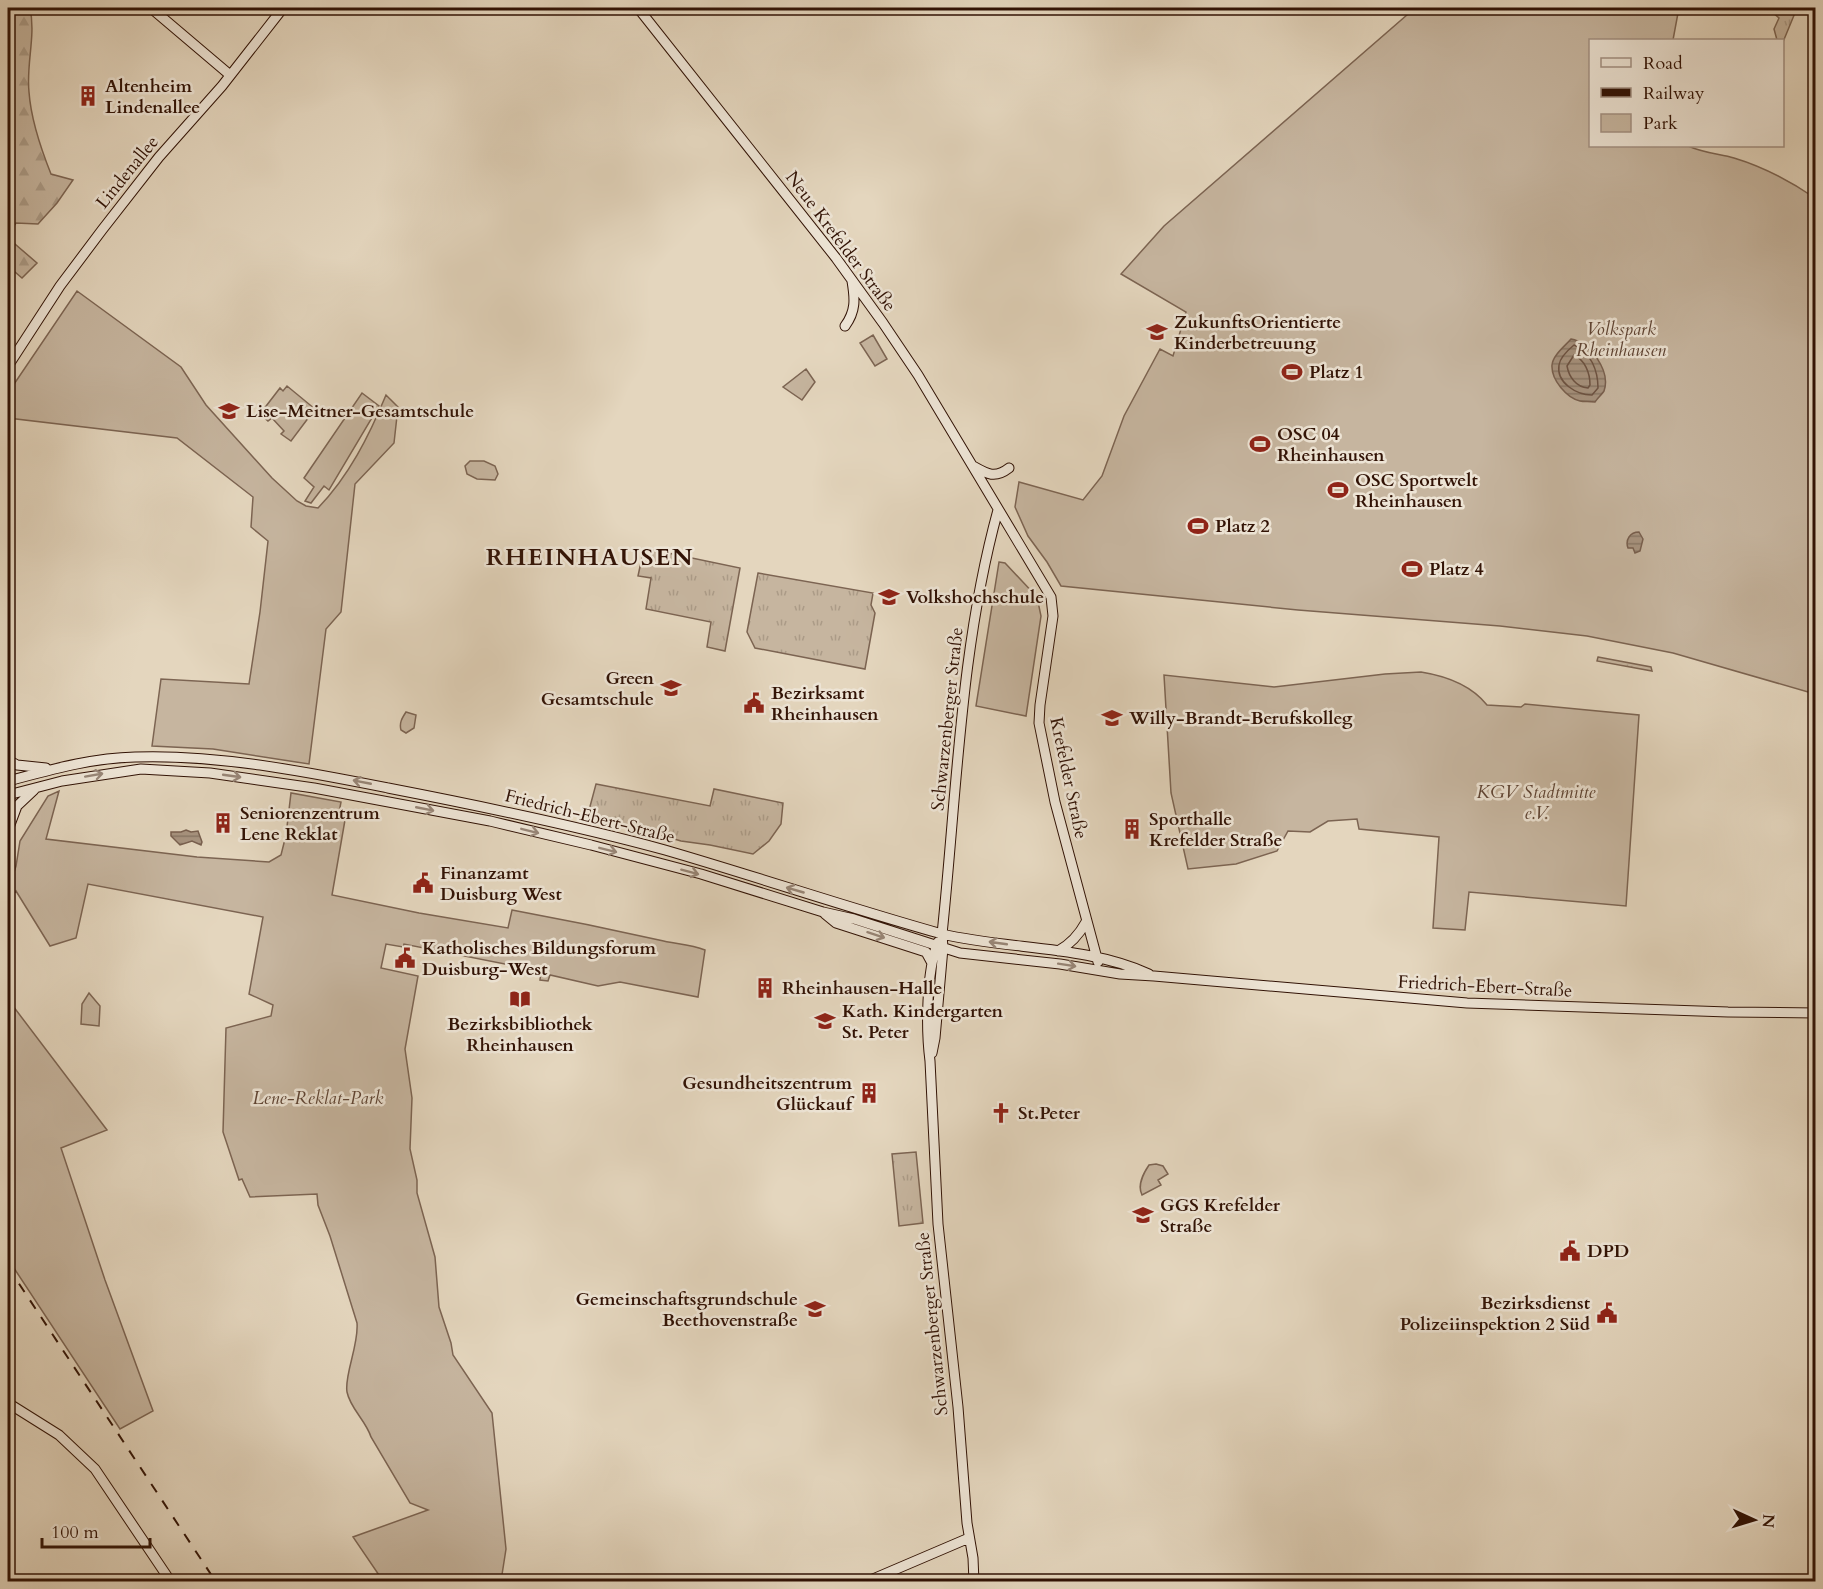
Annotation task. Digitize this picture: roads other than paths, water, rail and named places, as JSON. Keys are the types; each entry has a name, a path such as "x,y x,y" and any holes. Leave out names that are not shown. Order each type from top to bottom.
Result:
{"main road":[{"path":"151,8 230,75"},
{"name":"Lindenallee","path":"8,366 60,286 102,230 283,8"},
{"name":"Neue Krefelder Straße","path":"638,8 851,279 918,375 998,510"},
{"path":"845,326 854,309 855,299 851,279"},
{"path":"972,466 992,476 1009,468"},
{"name":"Krefelder Straße","path":"998,510 1051,597 1053,616 1039,723 1055,802 1100,971"},
{"name":"Schwarzenberger Straße","path":"930,1061 935,1038 940,947 970,654 985,559 998,510"},
{"name":"Friedrich-Ebert-Straße","path":"8,781 86,761 165,756 232,762 353,781 504,812 652,847 942,934 1096,957 1130,965 1154,976"},
{"path":"8,760 17,765 51,769"},
{"name":"Friedrich-Ebert-Straße","path":"8,795 108,773 159,769 210,773 314,788 531,831 701,874 823,912 854,918 960,953 1060,964 1134,976 1460,1003 1815,1013"},
{"path":"8,830 17,806 37,788"},
{"name":"Friedrich-Ebert-Straße","path":"823,912 836,923 926,952 932,963"},
{"path":"1058,951 1069,945 1086,922"},
{"name":"Schwarzenberger Straße","path":"940,947 932,963 927,1038 938,1224 969,1538 974,1558 974,1581"},
{"path":"8,1403 59,1435 94,1469 171,1581"},
{"path":"866,1581 969,1538"}],"water":[{"path":"1571,339 1592,351 1602,367 1604,391 1595,402 1580,401 1570,396 1554,377 1553,361"},
{"path":"1639,532 1643,539 1640,551 1635,553 1633,548 1628,548 1627,542 1631,535"},
{"path":"198,831 201,845 192,841 180,845 171,836 171,832"}],"railway":[{"path":"8,1267 216,1582"}],"place":[{"name":"Altenheim Lindenallee","path":"88,96"},
{"name":"ZukunftsOrientierte Kinderbetreuung","path":"1157,332"},
{"name":"Platz 1","path":"1292,372"},
{"name":"Lise-Meitner-Gesamtschule","path":"229,411"},
{"name":"OSC 04 Rheinhausen","path":"1260,444"},
{"name":"OSC Sportwelt Rheinhausen","path":"1338,490"},
{"name":"Platz 2","path":"1198,526"},
{"name":"Platz 4","path":"1412,569"},
{"name":"Volkshochschule","path":"889,597"},
{"name":"Green Gesamtschule","path":"671,688"},
{"name":"Bezirksamt Rheinhausen","path":"754,703"},
{"name":"Willy-Brandt-Berufskolleg","path":"1112,718"},
{"name":"Seniorenzentrum Lene Reklat","path":"223,823"},
{"name":"Sporthalle Krefelder Straße","path":"1132,829"},
{"name":"Finanzamt Duisburg West","path":"423,883"},
{"name":"Katholisches Bildungsforum Duisburg-West","path":"405,958"},
{"name":"Rheinhausen-Halle","path":"765,988"},
{"name":"Bezirksbibliothek Rheinhausen","path":"520,999"},
{"name":"Kath. Kindergarten St. Peter","path":"825,1021"},
{"name":"Gesundheitszentrum Glückauf","path":"869,1093"},
{"name":"St.Peter","path":"1001,1113"},
{"name":"GGS Krefelder Straße","path":"1143,1215"},
{"name":"DPD","path":"1570,1251"},
{"name":"Gemeinschaftsgrundschule Beethovenstraße","path":"815,1309"},
{"name":"Bezirksdienst Polizeiinspektion 2 Süd","path":"1607,1313"}],"district":[{"name":"RHEINHAUSEN","path":"590,557"}],"park label":[{"name":"Volkspark Rheinhausen","path":"1621,339"},
{"name":"KGV Stadtmitte e.V.","path":"1536,802"},
{"name":"Lene-Reklat-Park","path":"318,1098"}]}
